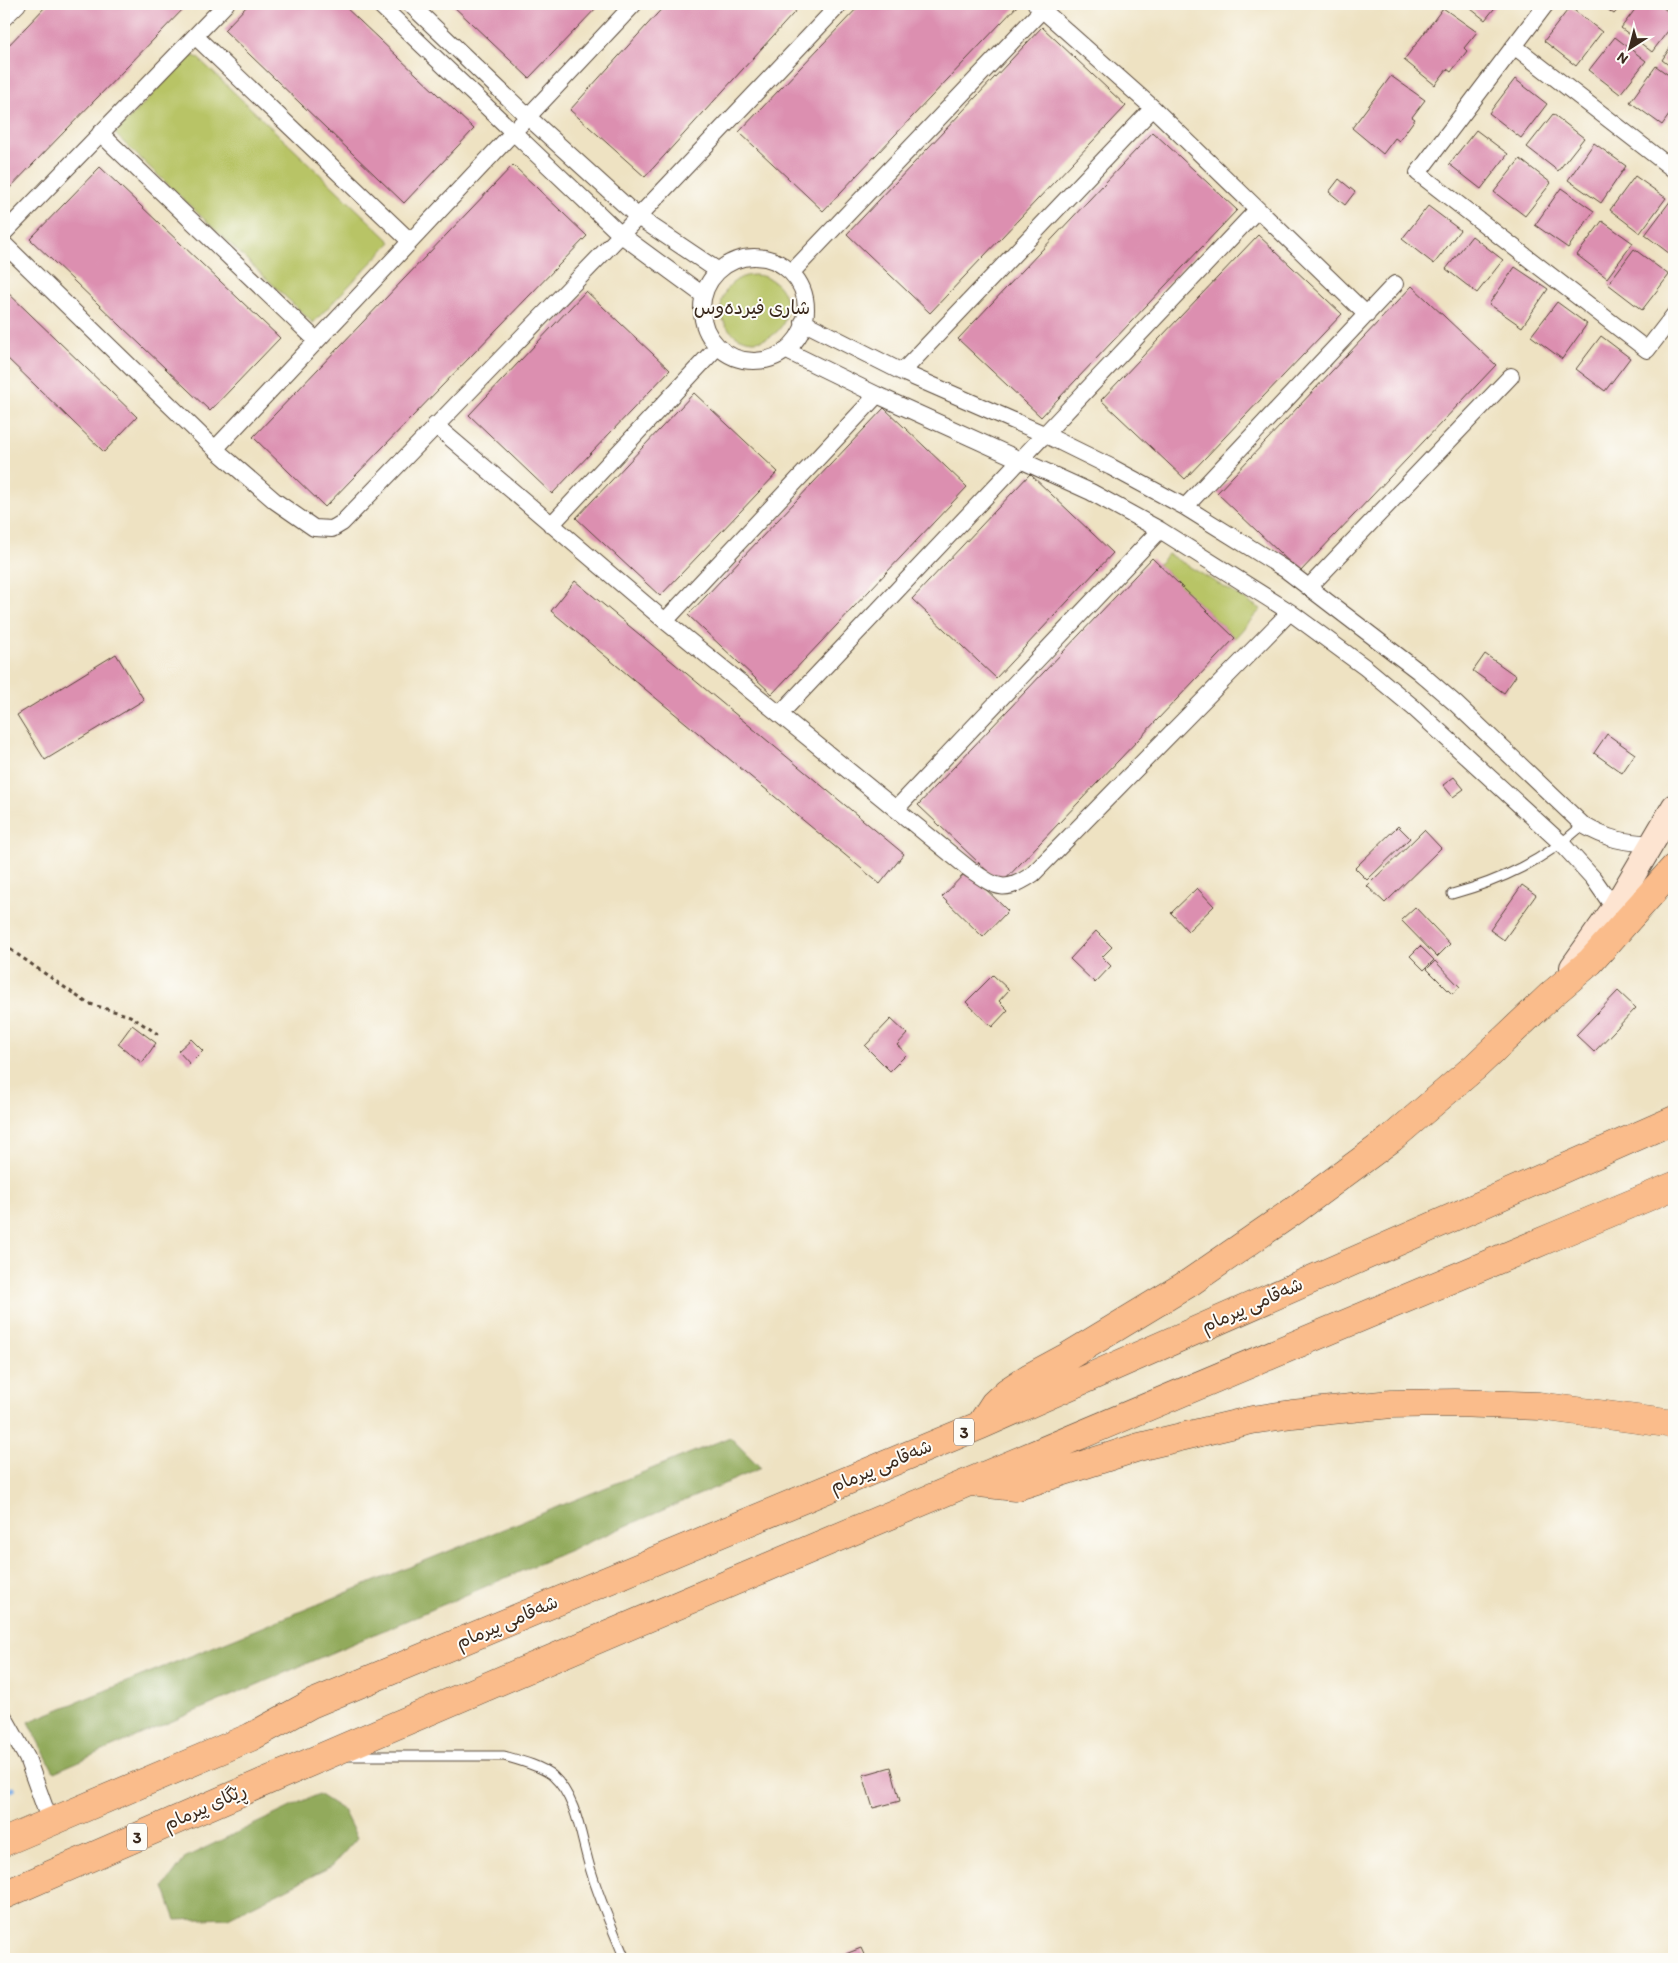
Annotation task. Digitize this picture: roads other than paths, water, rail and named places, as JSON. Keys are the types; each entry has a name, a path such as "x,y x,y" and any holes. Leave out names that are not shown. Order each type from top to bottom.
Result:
{"highway":[{"path":"981,1425 994,1404 1007,1392 1189,1283 1295,1210 1392,1138 1476,1066 1552,994 1596,956 1674,868"},
{"name":"شەقامی پیرمام","path":"50,1822 251,1737 311,1704 981,1425 1674,1120"},
{"name":"3","path":"325,1756 1674,1186"},
{"path":"970,1482 1015,1487 1139,1447 1252,1420 1391,1404 1455,1403 1539,1406 1674,1424"},
{"name":"ڕێگای پیرمام","path":"4,1895 325,1756"},
{"name":"3","path":"4,1842 50,1822"}],"street":[{"path":"4,18 18,4"},
{"path":"4,233 226,4"},
{"path":"379,4 620,234 704,295"},
{"path":"410,4 528,117 638,216 718,270"},
{"path":"215,448 633,4"},
{"path":"4,244 215,448 275,501 314,528 332,529 342,523 840,4"},
{"path":"1546,4 1418,173 1647,350 1674,315"},
{"path":"792,272 1039,7 1153,108 1367,315"},
{"path":"195,36 410,241"},
{"path":"1514,46 1674,170"},
{"path":"902,372 1153,108"},
{"path":"100,132 316,340"},
{"path":"780,714 1258,210"},
{"path":"754,257 771,260 792,272 805,297 806,314 802,330 793,344 779,355 764,360 747,361 731,356 717,347 707,332 702,315 704,295 709,281 718,270 736,259 754,257"},
{"path":"1185,507 1395,284"},
{"path":"803,322 902,372 1046,435 1185,507 1309,587 1424,677 1584,825 1606,837 1620,841 1653,844"},
{"path":"551,525 717,347"},
{"path":"785,350 877,395 1091,492 1160,530 1290,612 1366,668 1414,708 1562,844 1593,878 1614,908"},
{"path":"1309,587 1511,376"},
{"path":"665,621 877,395"},
{"path":"435,425 665,621 968,868 987,881 1004,888 1019,884 1033,874 1290,612"},
{"path":"896,809 1160,530"},
{"path":"1552,994 1614,908 1674,806"},
{"path":"4,1717 9,1737 27,1758 50,1822"}],"lane":[{"path":"1452,894 1486,885 1515,872 1562,844 1584,825"},
{"path":"325,1756 504,1756 526,1763 552,1776 565,1792 576,1817 591,1871 625,1959"}],"waterway":[{"path":"4,1793 13,1789"}],"district":[{"name":"شاری فیردەوس","path":"752,307"}]}
